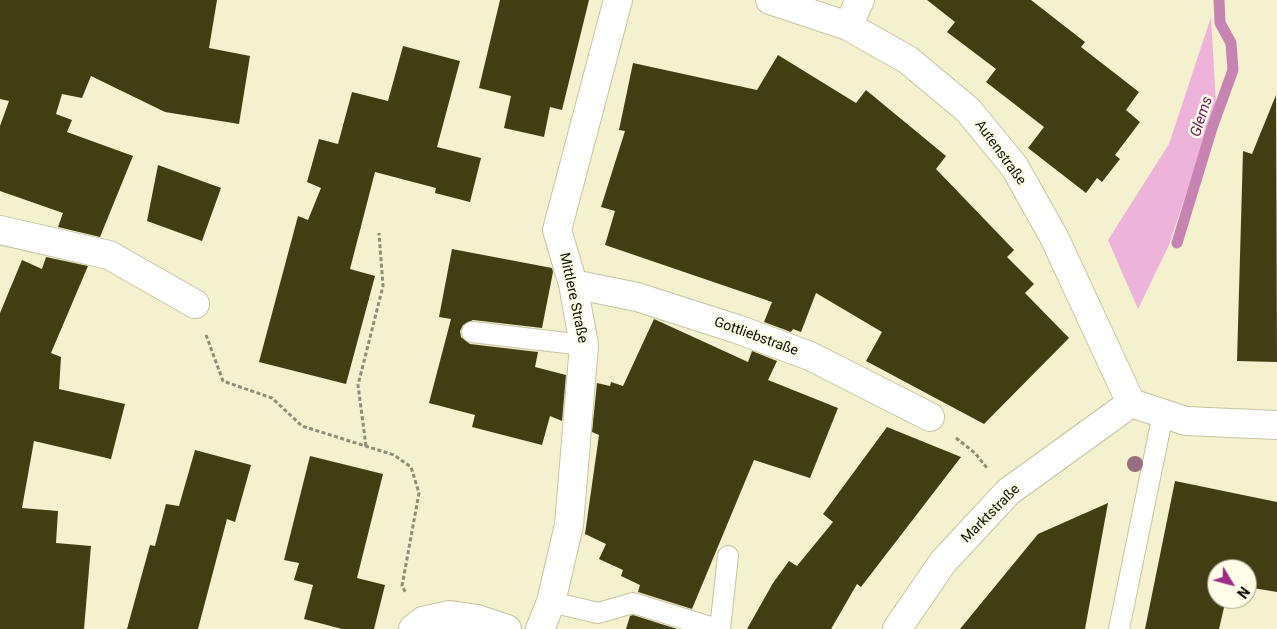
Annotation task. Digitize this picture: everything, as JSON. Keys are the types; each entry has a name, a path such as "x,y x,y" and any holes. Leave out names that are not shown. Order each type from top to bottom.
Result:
{"street":[{"name":"Mittlere Straße","path":"540,629 551,602 569,525 584,345 573,284 557,230 618,0"},
{"name":"Autenstraße","path":"770,0 848,26 908,60 968,110 1014,166 1054,237 1131,403"},
{"path":"848,26 860,0"},
{"path":"0,230 109,255 195,304"},
{"name":"Gottliebstraße","path":"573,284 637,297 738,329 810,356 934,412"},
{"path":"1131,403 1186,421 1277,425"},
{"name":"Marktstraße","path":"897,629 943,562 1008,492 1131,403"},
{"path":"418,625 450,615 477,619 507,629"}],"lane":[{"path":"472,332 584,345"},
{"path":"1119,629 1163,414"},
{"path":"551,602 598,613 633,603 718,629 728,556"}],"path":[{"path":"366,446 358,385 383,286 378,233"},
{"path":"195,304 223,381 272,398 302,426 394,455 411,467 419,493 402,586 418,625"},
{"path":"934,412 975,453 1008,492"}],"shaded area":[{"path":"1211,17 1216,104 1169,245 1138,309 1108,240 1169,144"}],"building":[{"path":"0,0 217,0 209,48 250,56 239,124 165,112 91,76 82,98 62,94 56,114 72,120 67,132 133,156 100,237 58,227 63,213 0,191 0,126 9,101 0,99"},
{"path":"500,0 589,0 562,110 550,107 544,137 504,128 511,96 479,88"},
{"path":"927,0 1031,0 1085,42 1081,47 1139,92 1126,110 1140,122 1115,155 1120,159 1102,182 1097,178 1086,193 1028,148 1044,127 986,82 996,69 947,32 955,22"},
{"path":"403,46 460,61 437,147 481,158 470,202 435,193 436,188 375,172 350,269 375,276 346,384 259,362 298,216 308,220 321,188 307,182 319,139 338,144 352,92 388,101"},
{"path":"778,55 856,103 866,90 946,156 936,169 1014,250 1007,257 1034,284 1025,293 1069,338 984,424 866,361 882,332 816,293 801,332 793,329 791,332 764,322 772,302 605,245 615,211 601,207 625,131 619,130 633,63 757,90"},
{"path":"1276,95 1277,362 1237,361 1243,151 1252,154"},
{"path":"158,165 221,188 202,241 147,221"},
{"path":"452,249 552,268 553,272 542,328 473,320 463,325 460,331 461,337 470,344 538,352 535,367 566,375 562,421 550,416 542,445 472,427 475,415 429,403 451,319 439,317"},
{"path":"46,257 88,266 51,353 61,357 59,389 125,404 111,459 34,441 22,508 58,511 56,543 91,546 84,629 0,629 0,313 22,260 42,269"},
{"path":"654,319 748,362 752,351 777,361 768,380 838,408 810,478 754,460 692,609 638,592 640,585 621,576 623,570 599,559 606,544 585,534 599,435 592,432 597,383 610,386 611,382 623,386"},
{"path":"887,427 961,457 861,587 857,584 831,629 747,629 773,583 789,561 797,566 833,522 823,514"},
{"path":"195,450 251,465 235,522 227,519 198,629 127,629 150,545 155,546 166,504 179,506"},
{"path":"310,456 383,474 357,578 385,585 374,629 342,629 304,619 313,585 294,580 299,563 284,560"},
{"path":"1175,481 1277,502 1277,592 1257,589 1257,559 1207,559 1207,609 1224,609 1219,629 1145,629"},
{"path":"1108,503 1085,629 960,629 1038,534"},
{"path":"633,615 677,629 626,629 630,616"}],"waterway":[{"name":"Glems","path":"1177,243 1212,128 1233,70 1231,43 1220,23 1219,0"}]}
